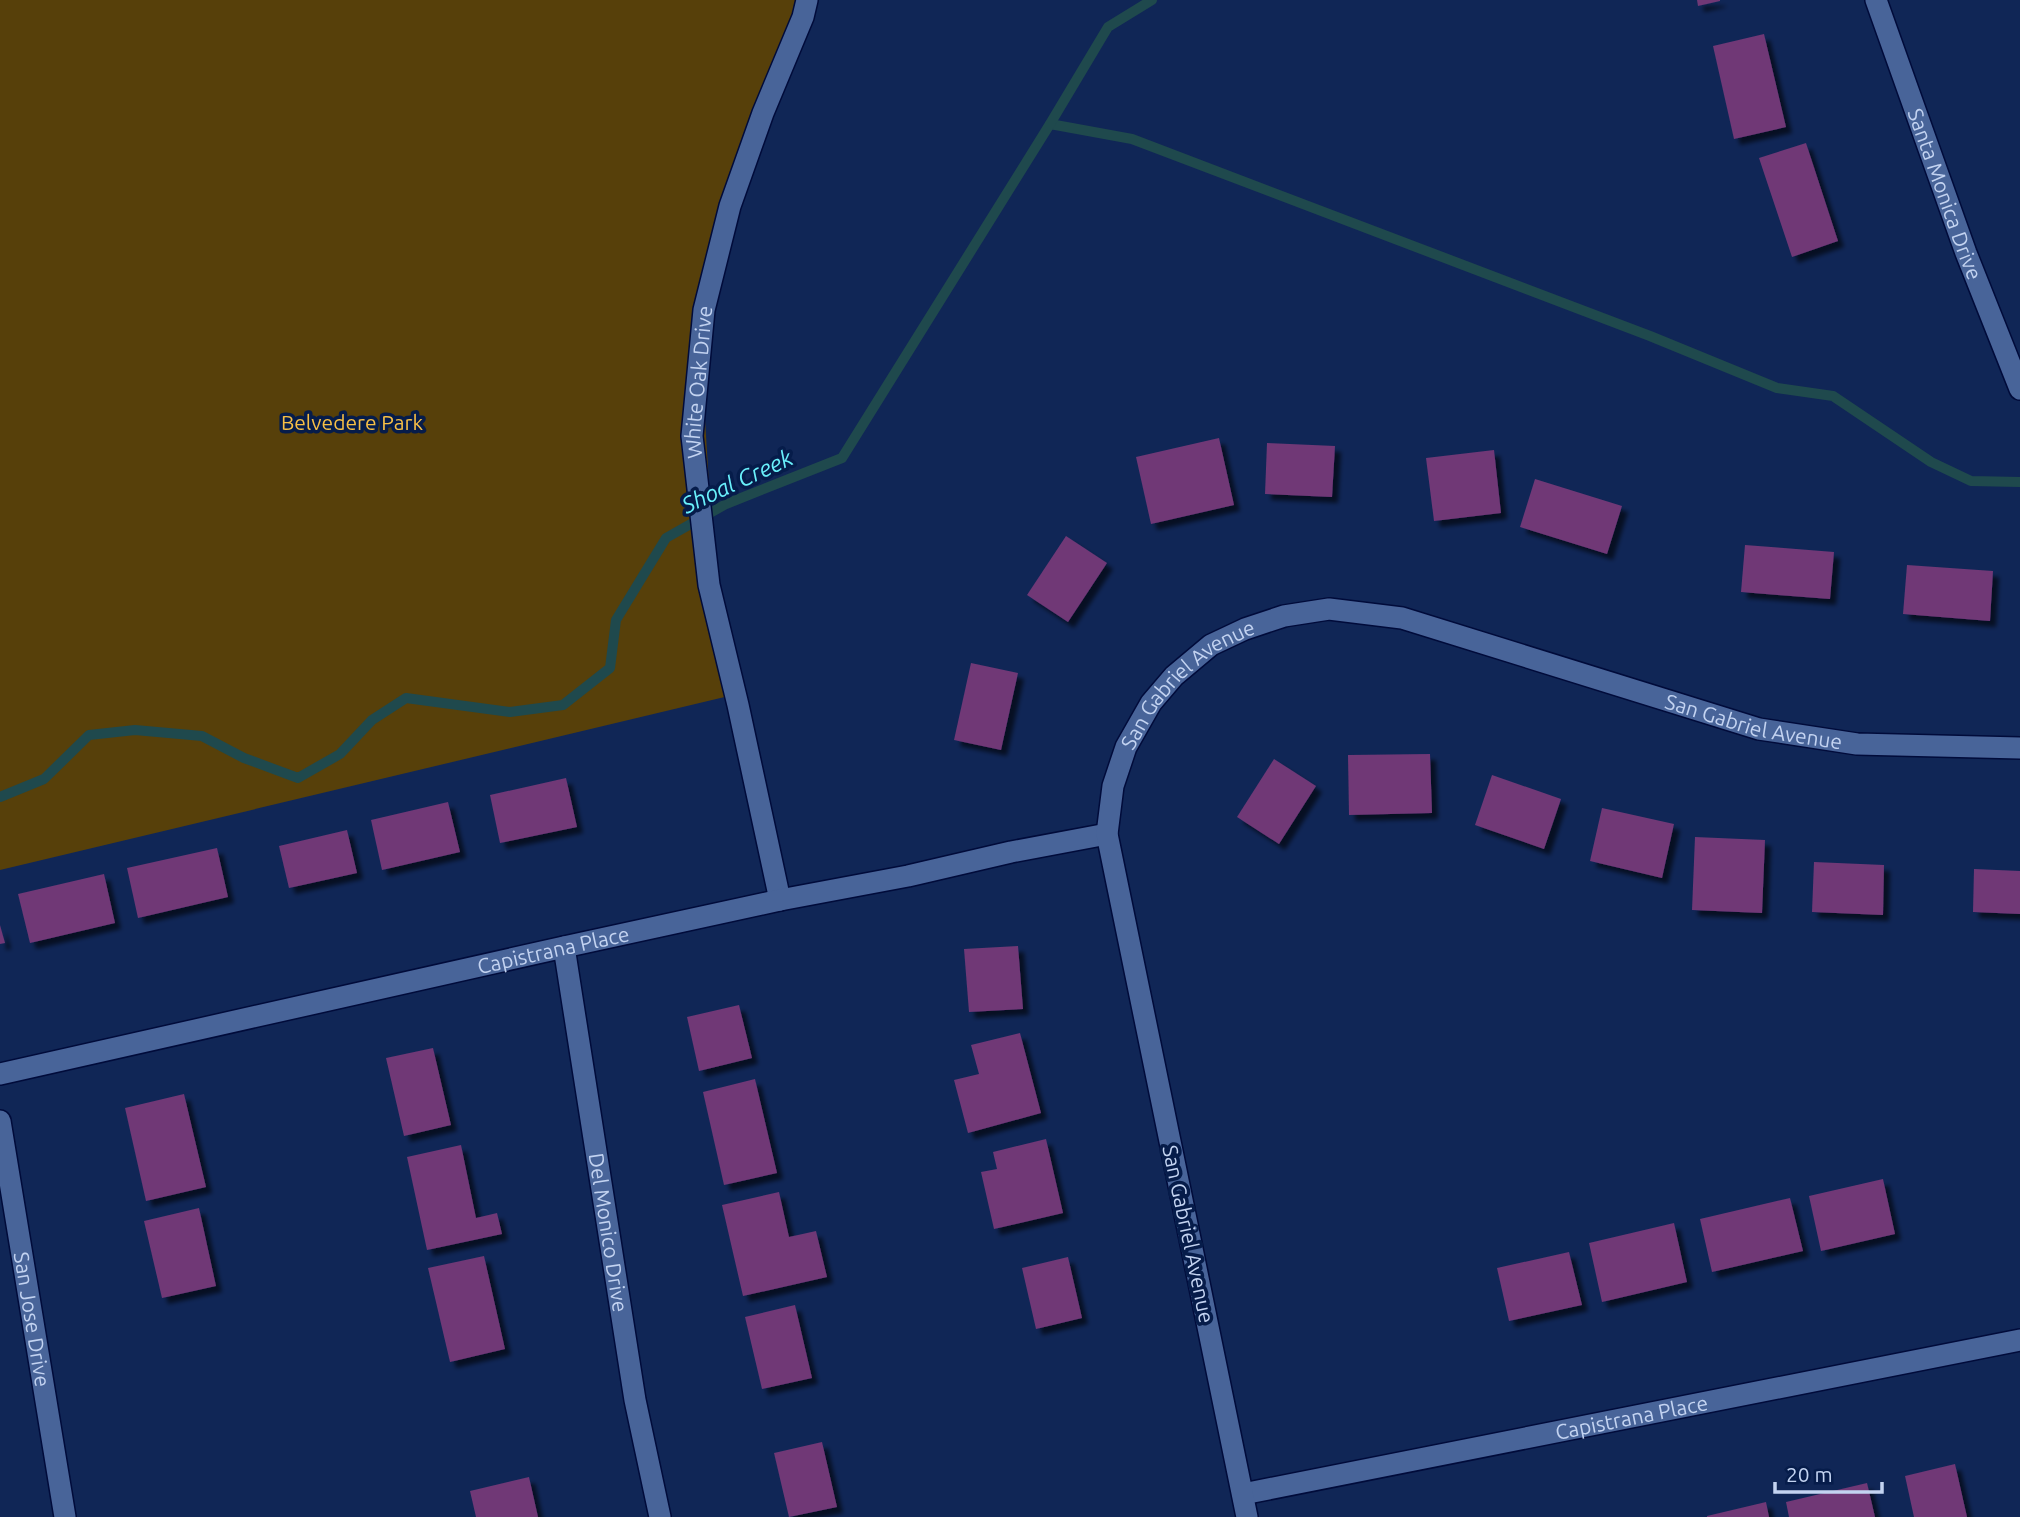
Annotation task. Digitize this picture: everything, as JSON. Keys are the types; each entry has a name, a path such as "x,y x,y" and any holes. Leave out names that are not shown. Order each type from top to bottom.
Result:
{"street":[{"name":"White Oak Drive","path":"780,900 709,585 692,436 704,310 730,206 763,113 803,18 807,0"},
{"name":"Santa Monica Drive","path":"1876,0 1966,253 2020,389"},
{"name":"San Gabriel Avenue","path":"1247,1517 1107,834 1113,786 1126,747 1151,703 1174,676 1211,645 1245,629 1284,616 1329,609 1402,618 1759,729 1857,744 2020,748"},
{"name":"Capistrana Place","path":"0,1074 780,900 1107,834"},
{"name":"Del Monico Drive","path":"564,947 635,1400 660,1517"},
{"name":"San Jose Drive","path":"0,1121 65,1517"},
{"name":"Capistrana Place","path":"1242,1494 2020,1339"}],"green space":[{"name":"Belvedere Park","path":"0,0 811,0 699,323 718,629 733,695 0,870"}],"building":[{"path":"1697,0 1720,0 1720,1 1698,6"},
{"path":"1764,34 1786,127 1734,139 1713,46"},
{"path":"1806,143 1838,241 1792,257 1759,158"},
{"path":"1219,438 1234,505 1151,524 1136,457"},
{"path":"1267,443 1335,446 1332,497 1265,494"},
{"path":"1494,450 1501,513 1434,521 1426,458"},
{"path":"1535,479 1622,506 1607,554 1520,527"},
{"path":"1066,536 1107,563 1068,622 1027,595"},
{"path":"1745,545 1834,552 1830,599 1741,592"},
{"path":"1907,565 1993,571 1990,621 1903,614"},
{"path":"971,663 1018,673 1001,750 954,740"},
{"path":"1430,754 1432,813 1349,815 1348,755"},
{"path":"1274,759 1316,786 1279,844 1237,817"},
{"path":"1492,775 1561,799 1544,849 1475,825"},
{"path":"566,778 577,827 500,843 490,795"},
{"path":"448,802 460,852 382,870 371,820"},
{"path":"1602,808 1674,824 1662,878 1590,861"},
{"path":"347,830 357,873 289,888 279,846"},
{"path":"1695,837 1765,840 1762,913 1692,910"},
{"path":"217,848 228,897 138,918 127,868"},
{"path":"1814,862 1884,865 1883,915 1812,912"},
{"path":"1974,869 2020,871 2020,914 1973,912"},
{"path":"104,874 115,923 30,943 18,894"},
{"path":"0,925 5,943 0,944"},
{"path":"1018,946 1023,1009 969,1012 964,949"},
{"path":"739,1005 752,1058 699,1071 687,1017"},
{"path":"1020,1033 1041,1113 968,1133 954,1080 979,1074 971,1045"},
{"path":"433,1048 451,1125 404,1136 386,1058"},
{"path":"755,1079 777,1173 724,1185 703,1092"},
{"path":"184,1094 206,1187 146,1201 125,1108"},
{"path":"1046,1139 1063,1213 994,1229 981,1172 997,1169 993,1152"},
{"path":"461,1145 476,1218 497,1213 502,1234 427,1250 407,1157"},
{"path":"1883,1179 1895,1234 1821,1251 1809,1196"},
{"path":"779,1192 789,1237 816,1231 827,1277 743,1296 722,1205"},
{"path":"1790,1198 1803,1251 1712,1272 1700,1219"},
{"path":"199,1208 216,1286 162,1298 144,1221"},
{"path":"1674,1223 1687,1282 1602,1302 1589,1243"},
{"path":"1569,1252 1582,1305 1509,1321 1497,1268"},
{"path":"484,1256 505,1349 450,1362 428,1268"},
{"path":"1068,1257 1082,1318 1036,1329 1022,1268"},
{"path":"795,1305 812,1378 762,1389 745,1317"},
{"path":"822,1442 837,1507 789,1517 774,1453"},
{"path":"1955,1464 1967,1517 1914,1517 1905,1476"},
{"path":"529,1477 538,1517 476,1517 470,1491"},
{"path":"1867,1483 1875,1517 1789,1517 1786,1502"},
{"path":"1766,1502 1769,1517 1707,1517 1707,1516"}],"waterway":[{"name":"Shoal Creek","path":"0,797 44,779 89,735 135,730 202,736 244,758 298,778 340,754 372,720 406,698 510,712 563,705 610,668 616,620 666,538 726,504 842,458 1108,27 1152,0"},
{"path":"1050,124 1132,139 1650,336 1777,388 1833,396 1931,462 1971,481 2020,482"}]}
